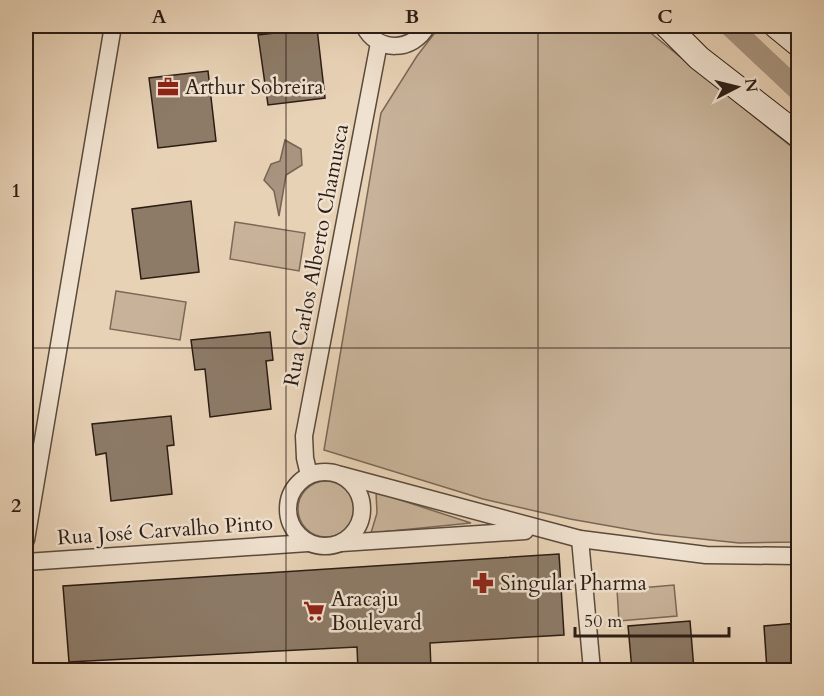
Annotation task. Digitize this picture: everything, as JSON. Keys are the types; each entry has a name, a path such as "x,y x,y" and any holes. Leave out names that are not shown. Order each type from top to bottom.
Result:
{"main road":[{"path":"667,26 699,58 798,135"},
{"path":"776,26 798,44"}],"street":[{"path":"26,540 113,26"},
{"path":"364,26 371,37 389,46 411,43 427,26"},
{"name":"Rua Carlos Alberto Chamusca","path":"309,475 305,458 304,436 379,43"},
{"path":"341,476 351,482 358,492 362,504 362,516 358,527 351,537 330,547 308,543 292,526 288,515 288,502 292,491 309,475 331,472 580,539 706,555 798,556"},
{"path":"341,543 540,530"},
{"path":"580,539 592,670"},
{"name":"Rua José Carvalho Pinto","path":"26,562 308,543"}],"shaded area":[{"path":"440,26 642,26 798,152 798,542 739,543 655,534 570,519 483,499 324,450 381,113 417,56"},
{"path":"285,140 301,149 302,165 286,175 279,216 274,191 264,180 271,164 280,161"},
{"path":"235,222 305,233 299,271 230,259"},
{"path":"116,291 186,302 180,340 110,329"},
{"path":"320,481 332,481 342,485 350,493 354,509 350,525 342,533 332,537 320,537 310,533 302,525 298,515 298,503 302,493 310,485"},
{"path":"376,492 471,523 371,533 377,513"},
{"path":"674,585 677,616 619,621 617,590"}],"building":[{"path":"317,28 325,98 268,105 258,35"},
{"path":"208,71 216,141 158,148 149,78"},
{"path":"191,201 199,272 141,279 132,209"},
{"path":"270,332 273,360 266,361 271,409 210,417 205,369 195,370 191,340"},
{"path":"171,416 174,445 167,446 172,494 111,501 106,453 96,455 92,424"},
{"name":"Aracaju Boulevard","path":"559,554 564,635 430,643 431,670 358,670 357,647 69,662 63,586"},
{"path":"690,621 694,670 632,670 628,626"},
{"path":"798,623 798,670 767,670 764,626"}],"waterway":[{"path":"730,26 798,90"}],"place":[{"name":"Arthur Sobreira","path":"168,87"},
{"name":"Singular Pharma","path":"483,583"},
{"name":"Aracaju Boulevard","path":"314,611"}]}
